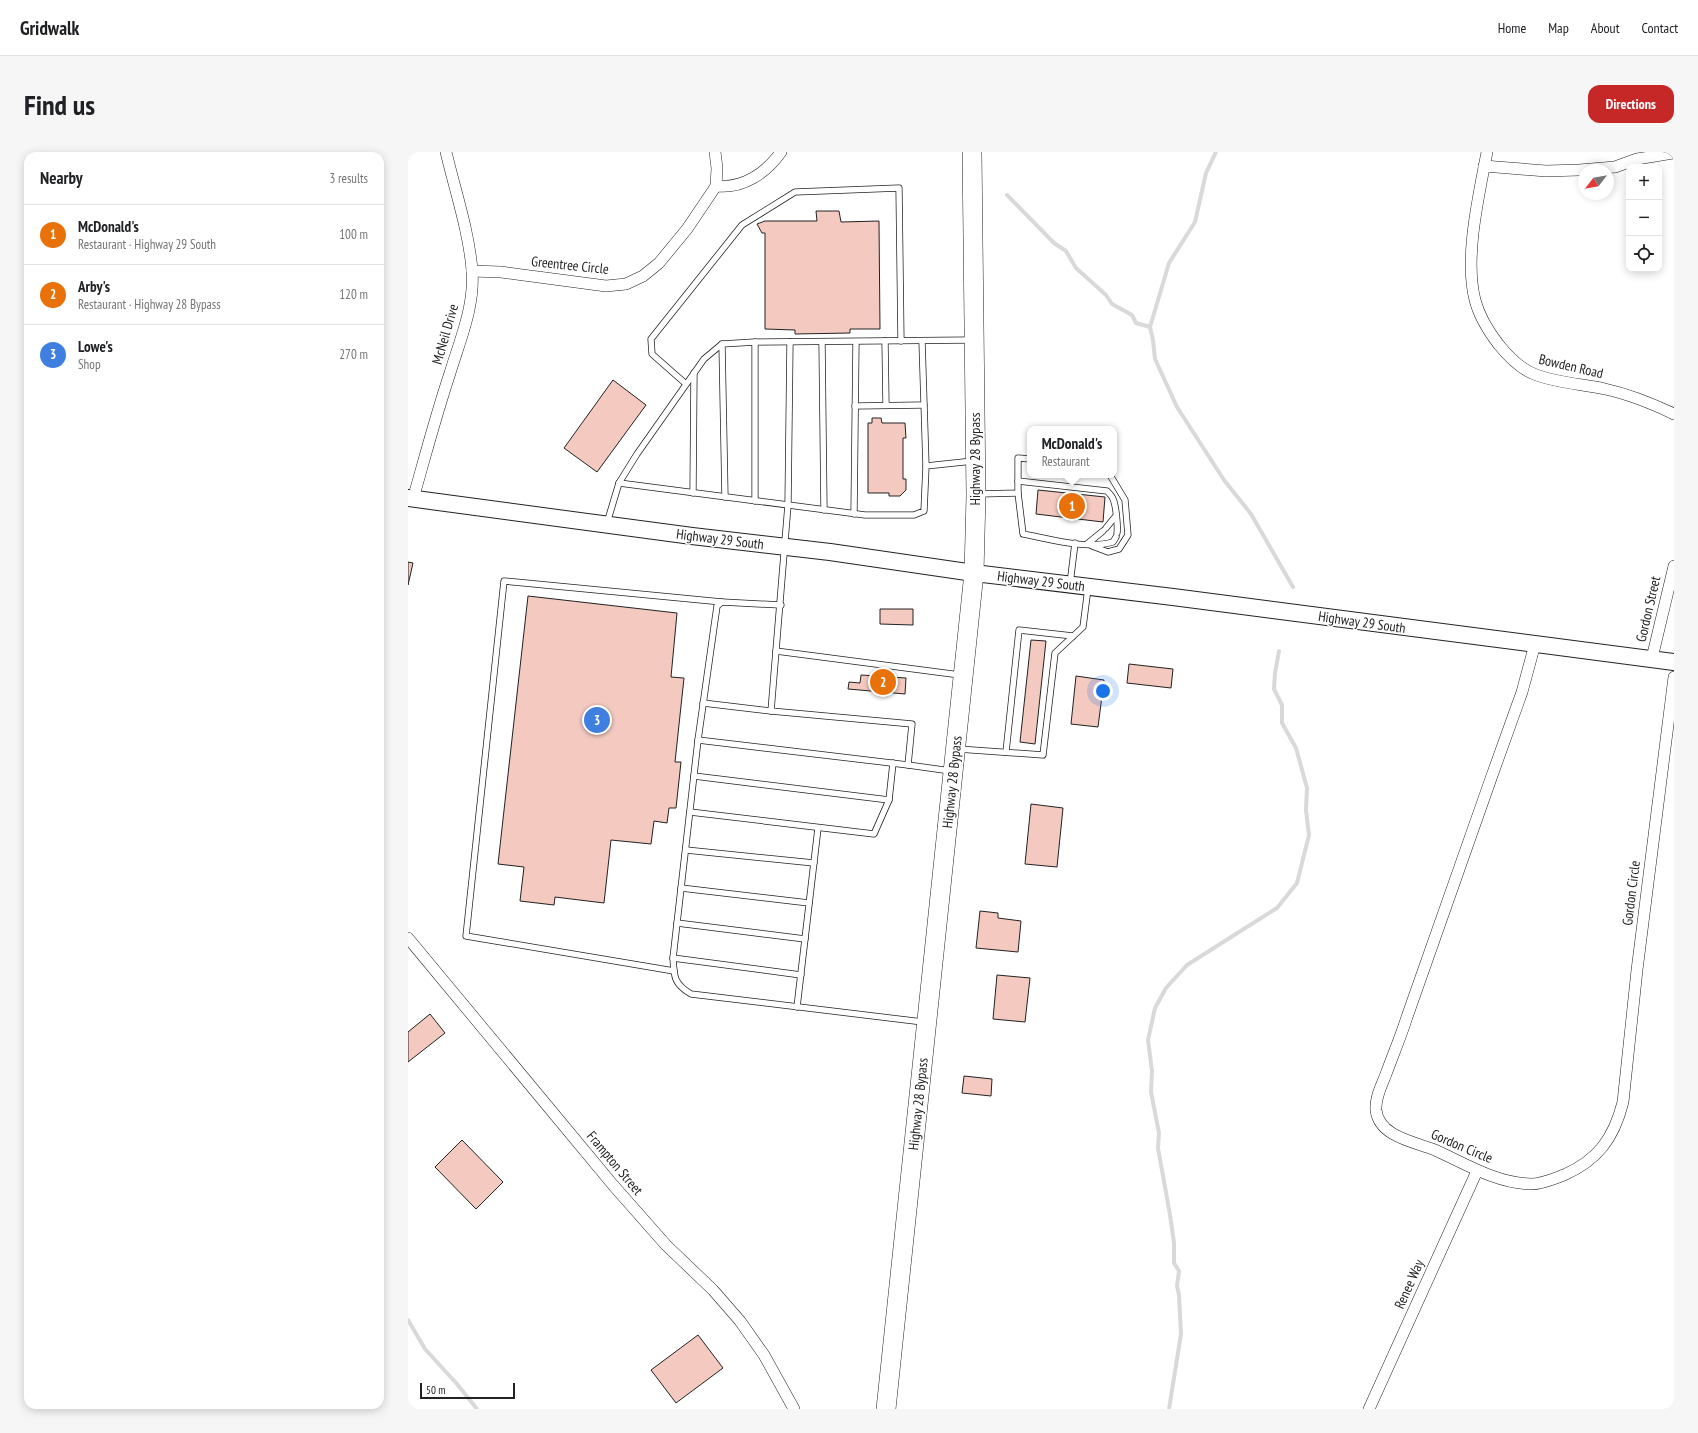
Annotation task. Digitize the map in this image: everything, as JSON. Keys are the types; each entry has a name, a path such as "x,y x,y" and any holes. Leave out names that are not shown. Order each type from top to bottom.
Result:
{"highway":[{"name":"Highway 28 Bypass","path":"886,1409 974,573 976,460 972,152"}],"main road":[{"name":"Highway 29 South","path":"410,498 974,573 1088,586 1674,662"}],"street":[{"name":"McNeil Drive","path":"410,498 450,373 465,332 471,298 472,271 467,239 446,152"},
{"path":"715,152 717,168 716,186 728,187 743,183 753,178 768,168 781,152"},
{"name":"Bowden Road","path":"1487,152 1474,226 1471,263 1475,300 1492,336 1507,355 1532,374 1606,390 1639,400 1674,414"},
{"path":"1484,166 1546,171 1579,170 1615,167 1637,159 1674,153"},
{"name":"Greentree Circle","path":"472,271 501,272 606,286 626,284 643,276 659,263 687,229 716,186"},
{"name":"Gordon Street","path":"1652,658 1674,566"},
{"name":"Gordon Circle","path":"1535,644 1522,692 1406,1020 1376,1100 1378,1117 1383,1126 1391,1133 1436,1151 1477,1171 1515,1182 1530,1184 1552,1180 1578,1169 1592,1158 1610,1137 1618,1120 1623,1102 1637,970 1674,677"},
{"name":"Frampton Street","path":"408,938 613,1185 666,1245 713,1290 740,1321 764,1355 794,1409"},
{"name":"Renee Way","path":"1369,1409 1477,1171"}],"lane":[{"path":"686,384 652,354 651,339 742,225 796,192 899,188 901,341"},
{"path":"607,524 619,483 637,454 704,359 722,344 755,342 974,340"},
{"path":"619,483 854,514 914,515 924,511 926,466 922,341"},
{"path":"755,342 755,501"},
{"path":"771,711 786,547 790,342"},
{"path":"822,342 824,510"},
{"path":"854,514 856,342"},
{"path":"885,342 886,405"},
{"path":"722,344 725,497"},
{"path":"692,493 694,373"},
{"path":"856,406 924,405"},
{"path":"1018,481 1107,491 1113,499 1115,517 1118,524 1116,536 1113,542 1103,545 1086,544 1023,534 1018,493 1018,481 1018,458 1027,459"},
{"path":"926,466 976,460"},
{"path":"1086,544 1108,552 1119,550 1128,536 1125,500 1112,478"},
{"path":"976,494 1018,493"},
{"path":"1086,544 1104,530 1115,517"},
{"path":"1070,584 1075,543"},
{"path":"674,971 466,936 504,581 722,602 780,605"},
{"path":"956,749 1043,755 1055,653 1083,627 1088,586"},
{"path":"722,602 717,606 698,740 673,958 674,977 681,988 691,994 926,1023"},
{"path":"1006,752 1019,630 1073,636"},
{"path":"776,651 964,676"},
{"path":"703,703 912,724 908,765"},
{"path":"698,740 953,771"},
{"path":"690,812 874,834 889,800 893,763"},
{"path":"694,776 889,800"},
{"path":"797,1006 818,828"},
{"path":"686,850 814,863"},
{"path":"681,888 809,902"},
{"path":"677,923 805,939"},
{"path":"673,958 801,975"}],"building":[{"path":"816,211 839,211 841,222 879,221 880,329 850,329 850,333 795,334 795,330 765,329 765,233 762,233 757,224 765,221 817,221"},
{"path":"613,380 646,405 597,472 564,448"},
{"path":"872,418 881,418 882,423 905,423 906,438 903,438 903,479 906,479 906,490 900,496 889,496 889,493 868,493 868,423 872,423"},
{"path":"1038,490 1105,497 1103,522 1036,514"},
{"path":"408,562 413,563 408,585"},
{"path":"528,596 677,613 671,677 684,678 675,762 681,762 676,808 669,808 667,823 654,821 651,844 611,840 604,903 555,897 554,905 520,901 524,867 498,864"},
{"path":"880,609 913,609 913,625 880,624"},
{"path":"1031,640 1046,641 1035,744 1020,742"},
{"path":"1129,664 1173,669 1171,688 1127,683"},
{"path":"861,675 906,678 905,694 848,689 849,682 860,683"},
{"path":"1076,676 1104,680 1098,727 1071,724"},
{"path":"1031,804 1063,808 1057,867 1025,864"},
{"path":"980,911 998,913 998,918 1021,921 1018,952 976,948"},
{"path":"997,975 1030,978 1025,1022 993,1019"},
{"path":"430,1014 445,1033 408,1062 408,1032"},
{"path":"964,1076 992,1079 991,1096 962,1093"},
{"path":"462,1140 503,1182 476,1209 435,1167"},
{"path":"698,1335 723,1368 676,1403 651,1370"}],"waterway":[{"path":"1216,152 1206,173 1195,222 1169,263 1150,327 1155,359 1177,407 1224,480 1251,514 1293,587"},
{"path":"1007,195 1054,243 1066,251 1076,268 1106,295 1112,304 1132,315 1136,323 1150,327"},
{"path":"1169,1409 1181,1334 1179,1295 1177,1286 1179,1271 1174,1263 1174,1243 1158,1148 1159,1133 1151,1092 1152,1071 1148,1040 1155,1008 1166,988 1187,965 1277,908 1297,883 1309,835 1306,810 1307,788 1296,748 1282,723 1282,705 1274,689 1279,651"},
{"path":"408,1320 425,1349 457,1384 477,1409"}],"place":[{"name":"McDonald's","path":"1072,506"},
{"name":"Arby's","path":"883,682"},
{"name":"Lowe's","path":"597,720"}]}
